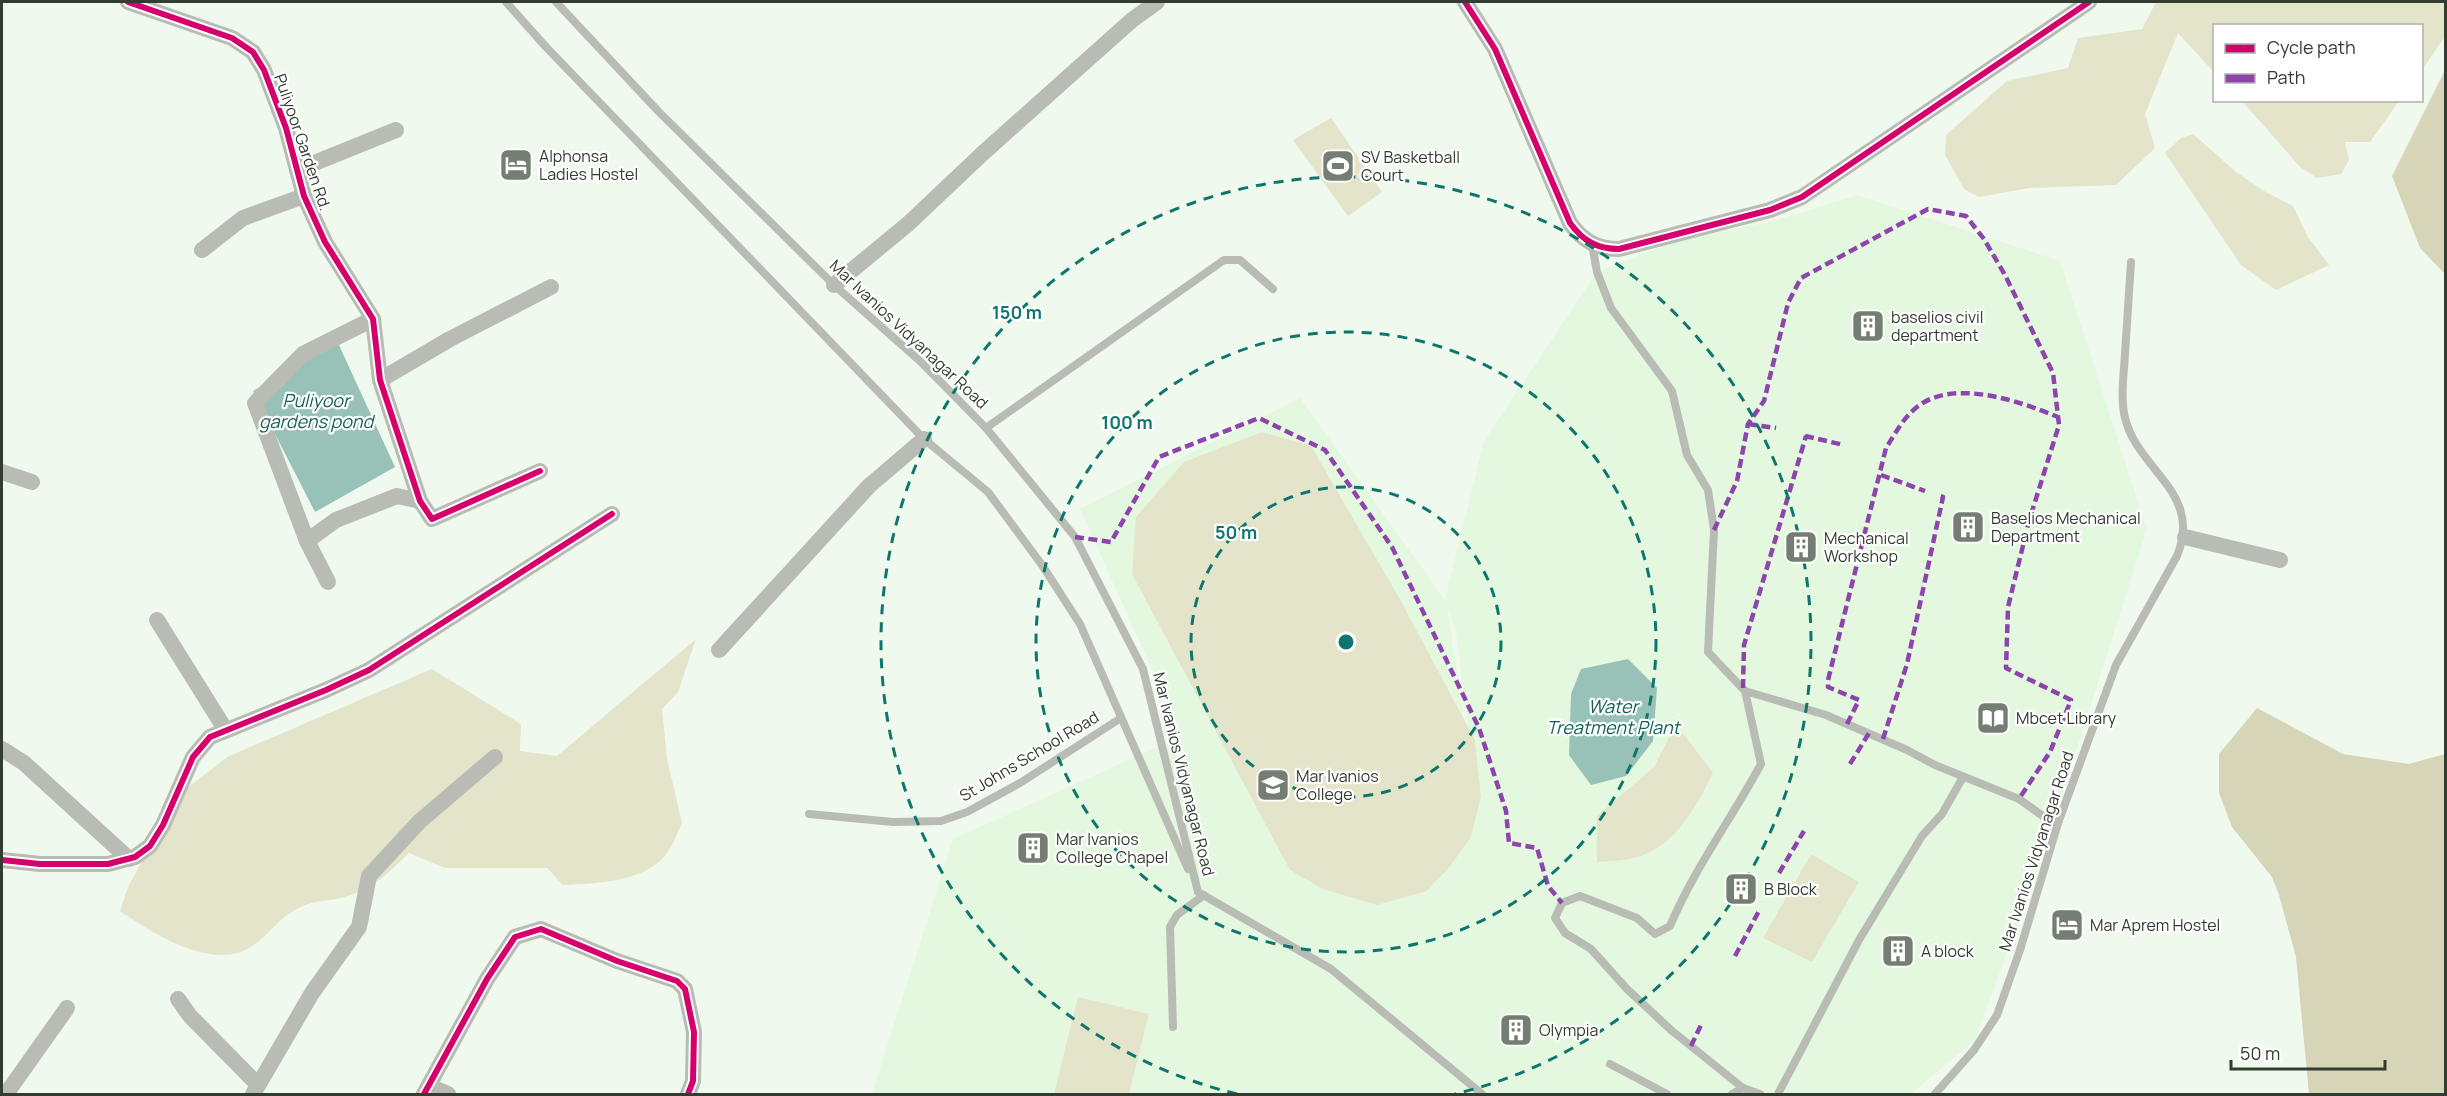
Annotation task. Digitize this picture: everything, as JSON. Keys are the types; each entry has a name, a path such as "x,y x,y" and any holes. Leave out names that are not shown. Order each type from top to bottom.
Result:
{"street":[{"name":"Puliyoor Garden Rd.","path":"128,2 232,38 253,52 273,89 304,196 325,242 373,319 380,380 420,501"},
{"path":"834,285 908,224 982,154 1132,20 1157,2"},
{"path":"1465,2 1495,49 1570,223 1579,236 1604,249 1619,249 1770,210 1802,197 2089,2"},
{"path":"297,170 396,130"},
{"path":"202,250 243,218 304,196"},
{"path":"380,380 450,339 551,287"},
{"path":"328,582 307,541 255,403 303,354 373,319"},
{"path":"719,650 869,486 924,439"},
{"path":"307,541 336,520 397,496 420,501 432,519 540,471"},
{"path":"2,472 32,482"},
{"path":"2,860 40,864 108,864 129,859 150,846 163,825 193,757 210,737 369,670 612,514"},
{"path":"2185,537 2280,560"},
{"path":"157,620 225,729"},
{"path":"2,749 24,763 129,859"},
{"path":"178,999 190,1016 256,1090 312,993 359,927 369,876 420,820 495,757"},
{"path":"448,1095 427,1090 487,979 515,937 541,929 617,961 677,981 685,988 694,1032 693,1081 688,1095"},
{"path":"6,1095 67,1008"}],"lane":[{"path":"506,2 546,47 924,439 988,492 1042,565 1080,624 1201,893 1177,915 1170,927 1173,1027"},
{"name":"Mar Ivanios Vidyanagar Road","path":"556,2 659,112 834,285 920,361 986,429 1076,537 1143,669 1201,893 1331,969 1482,1095"},
{"path":"1592,244 1598,273 1611,308 1672,392 1687,454 1708,490 1714,530 1708,652 1745,692 1761,764 1735,813 1683,894 1670,926 1655,934 1637,918 1580,896 1562,903 1555,918 1565,933 1591,948 1628,989 1671,1030 1743,1088 1760,1095"},
{"path":"986,429 1224,260 1239,260 1273,289"},
{"path":"2131,262 2122,390 2125,418 2144,452 2169,484 2180,510 2185,537"},
{"name":"Mar Ivanios Vidyanagar Road","path":"1935,1095 1974,1050 1997,1015 2020,950 2058,823 2116,665 2177,556 2185,537"},
{"path":"1745,692 1826,715 1963,777 2019,799 2047,819 2058,823"},
{"name":"St Johns School Road","path":"809,814 893,822 941,821 967,812 1020,783 1121,718"},
{"path":"1778,1095 1859,940 1922,836 1942,814 1963,777"},
{"path":"1610,1064 1667,1095"},
{"path":"1732,1095 1743,1088"}],"shaded area":[{"path":"2156,2 2445,2 2445,36 2423,69 2423,24 2213,24 2213,71 2178,33 2145,114 2155,148 2116,185 2029,188 1979,197 1964,189 1945,155 1946,135 2007,81 2068,68 2078,38 2142,29"},
{"path":"2445,70 2445,274 2420,248 2392,176"},
{"path":"2243,102 2398,102 2370,142 2345,142 2349,160 2341,174 2317,178 2300,167"},
{"name":"SV Basketball Court","path":"1331,118 1382,192 1348,216 1293,140"},
{"path":"2193,134 2236,172 2264,191 2293,206 2308,237 2329,265 2276,290 2241,265 2165,153 2181,138"},
{"path":"1858,195 2060,261 2147,529 2043,855 1975,1040 1911,1094 872,1094 953,839 1182,736 1080,509 1300,398 1445,600 1484,441 1597,272 1671,243 1776,220","holes":["1447,606 1456,633 1477,799 1476,800"]},
{"path":"1262,432 1311,446 1401,601 1475,740 1481,797 1471,837 1448,869 1427,891 1377,905 1323,889 1290,870 1132,574 1136,517 1184,462"},
{"path":"696,639 678,692 662,709 667,759 682,823 665,856 643,872 617,880 563,885 547,868 445,868 409,853 370,886 341,898 314,902 296,909 255,944 239,952 222,955 204,953 185,947 150,930 120,911 128,887 179,794 229,756 432,669 521,724 520,751 557,756"},
{"path":"2257,708 2343,754 2409,764 2445,754 2445,1094 2309,1094 2296,957 2279,895 2272,877 2232,827 2219,793 2219,754"},
{"path":"1676,724 1713,773 1699,799 1673,836 1661,845 1634,858 1597,862 1597,816 1654,767"},
{"path":"1811,854 1859,882 1812,962 1763,938"},
{"path":"1078,997 1149,1014 1129,1094 1054,1094"}],"water":[{"name":"Puliyoor gardens pond","path":"338,343 395,467 315,512 253,391"},
{"name":"Water Treatment Plant","path":"1628,659 1657,688 1653,741 1626,776 1591,785 1569,755 1571,694 1581,669"}],"marked path":[{"path":"1714,530 1737,481 1748,424 1764,401 1788,303 1801,278 1928,209 1966,216 1984,239 2005,275 2053,373 2059,425 2029,521 2008,607 2006,668 2071,700 2050,752 2019,799"},
{"path":"1847,724 1859,700 1828,687 1828,680 1886,448 1900,426 1917,407 1932,398 1949,394 1967,393 2006,399 2058,417"},
{"path":"1075,537 1111,542 1159,457 1259,418 1325,450 1392,547 1479,728 1506,811 1509,843 1537,848 1548,886 1562,903"},
{"path":"1748,424 1776,428"},
{"path":"1805,436 1844,445"},
{"path":"1743,688 1744,645 1806,436"},
{"path":"1881,475 1925,491"},
{"path":"1883,739 1907,664 1943,497 1940,496"},
{"path":"1850,764 1869,733"},
{"path":"1779,873 1804,831"},
{"path":"1735,956 1760,909"},
{"path":"1691,1046 1701,1025"}],"cycle path":[{"path":"128,2 232,38 253,52 264,70 286,128 304,196 325,242 373,319 380,380 420,501 432,519 540,471"},
{"path":"1465,2 1495,49 1570,223 1591,243 1619,249 1770,210 1802,197 2089,2"},
{"path":"2,860 40,864 108,864 135,857 150,846 163,825 193,757 210,737 369,670 612,514"},
{"path":"424,1094 487,979 515,937 541,929 617,961 677,981 685,989 694,1032 693,1081 688,1094"}],"place":[{"name":"Alphonsa Ladies Hostel","path":"516,165"},
{"name":"SV Basketball Court","path":"1338,166"},
{"name":"baselios civil department","path":"1868,326"},
{"name":"Baselios Mechanical Department","path":"1968,527"},
{"name":"Mechanical Workshop","path":"1801,547"},
{"name":"Mbcet Library","path":"1993,718"},
{"name":"Mar Ivanios College","path":"1273,785"},
{"name":"Mar Ivanios College Chapel","path":"1033,848"},
{"name":"B Block","path":"1741,889"},
{"name":"Mar Aprem Hostel","path":"2067,925"},
{"name":"A block","path":"1898,951"},
{"name":"Olympia","path":"1516,1030"}]}
